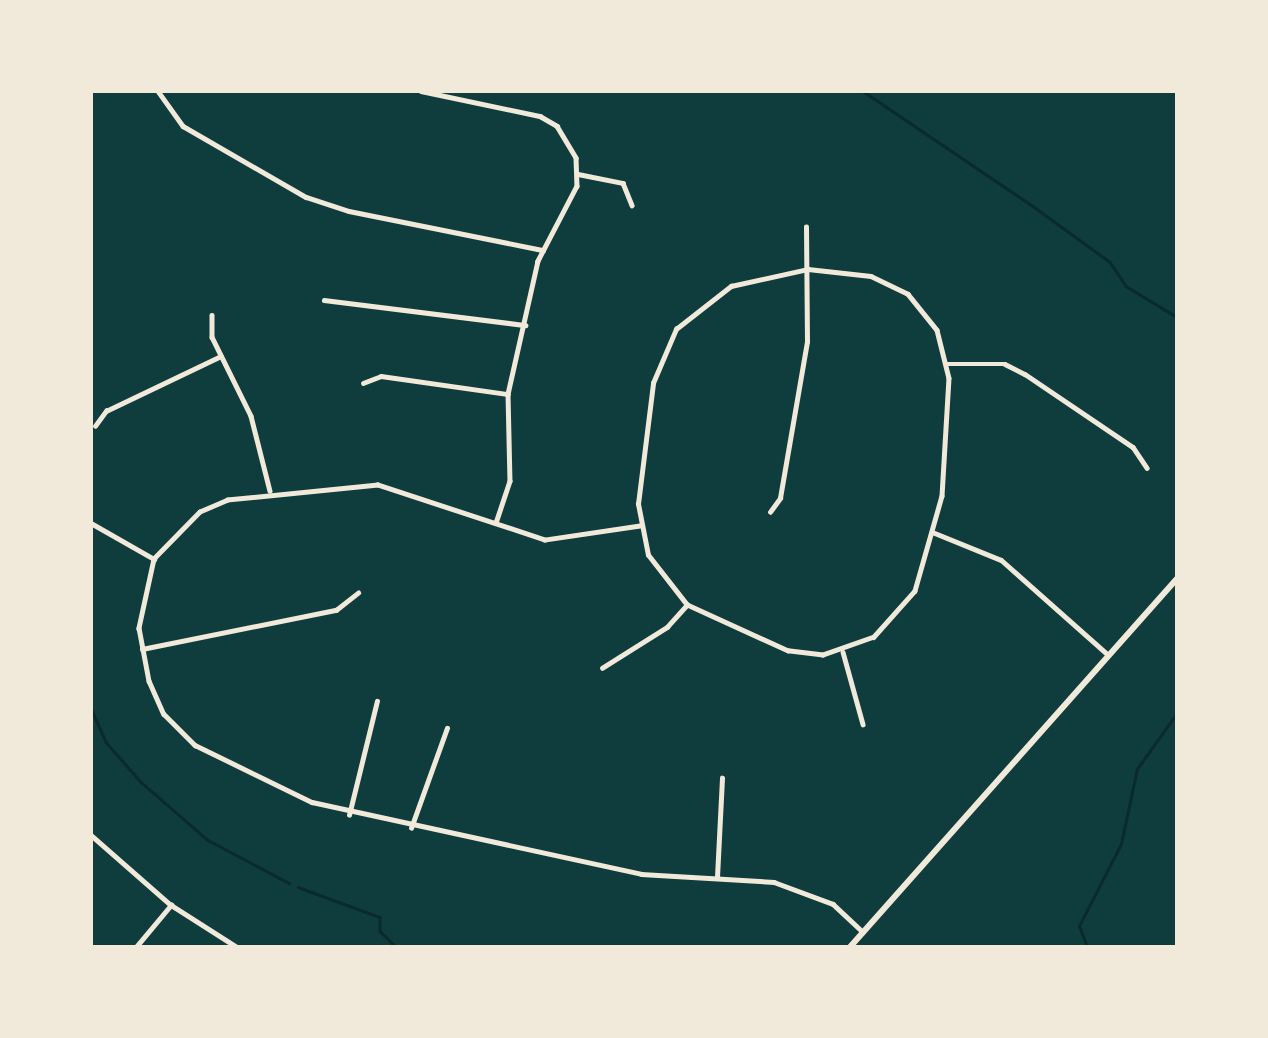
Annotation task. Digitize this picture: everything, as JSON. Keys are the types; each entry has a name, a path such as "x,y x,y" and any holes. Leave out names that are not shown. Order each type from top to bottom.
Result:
{"main road":[{"path":"850,947 1177,579"}],"street":[{"path":"158,91 183,125 306,197 349,211 543,250"},
{"path":"421,91 540,116 569,141 578,174 570,206 543,250 525,325 509,394 510,481 496,523"},
{"path":"578,174 623,183 632,205"},
{"path":"770,512 780,498 803,373 808,269 806,227"},
{"path":"808,269 862,274 899,288 931,320 947,364 950,428 932,533 902,612 874,638 843,652 788,651 687,605 658,574 640,526 653,383 669,340 693,311 724,289 808,269"},
{"path":"324,300 525,325"},
{"path":"212,315 221,356 251,416 270,491"},
{"path":"95,426 106,411 221,356"},
{"path":"947,364 1004,365 1026,374 1133,447 1147,468"},
{"path":"363,383 381,376 509,394"},
{"path":"640,526 557,541 377,485 270,491 200,512 154,559 142,596 142,649 154,695 195,745 349,815 641,874 717,877 806,890 863,932"},
{"path":"91,523 154,559"},
{"path":"932,533 1001,560 1108,655"},
{"path":"142,649 335,610 358,593"},
{"path":"602,668 667,627 687,605"},
{"path":"843,652 863,724"},
{"path":"349,815 377,701"},
{"path":"411,828 447,727"},
{"path":"717,877 722,778"},
{"path":"91,835 171,905 237,947"},
{"path":"136,947 171,905"}],"waterway":[{"path":"863,91 1037,209 1110,262 1126,286 1177,317"},
{"path":"91,708 106,742 141,782 208,840 289,883"},
{"path":"1087,947 1079,926 1121,844 1137,769 1177,713"},
{"path":"298,887 380,917 380,931 396,947"}]}
